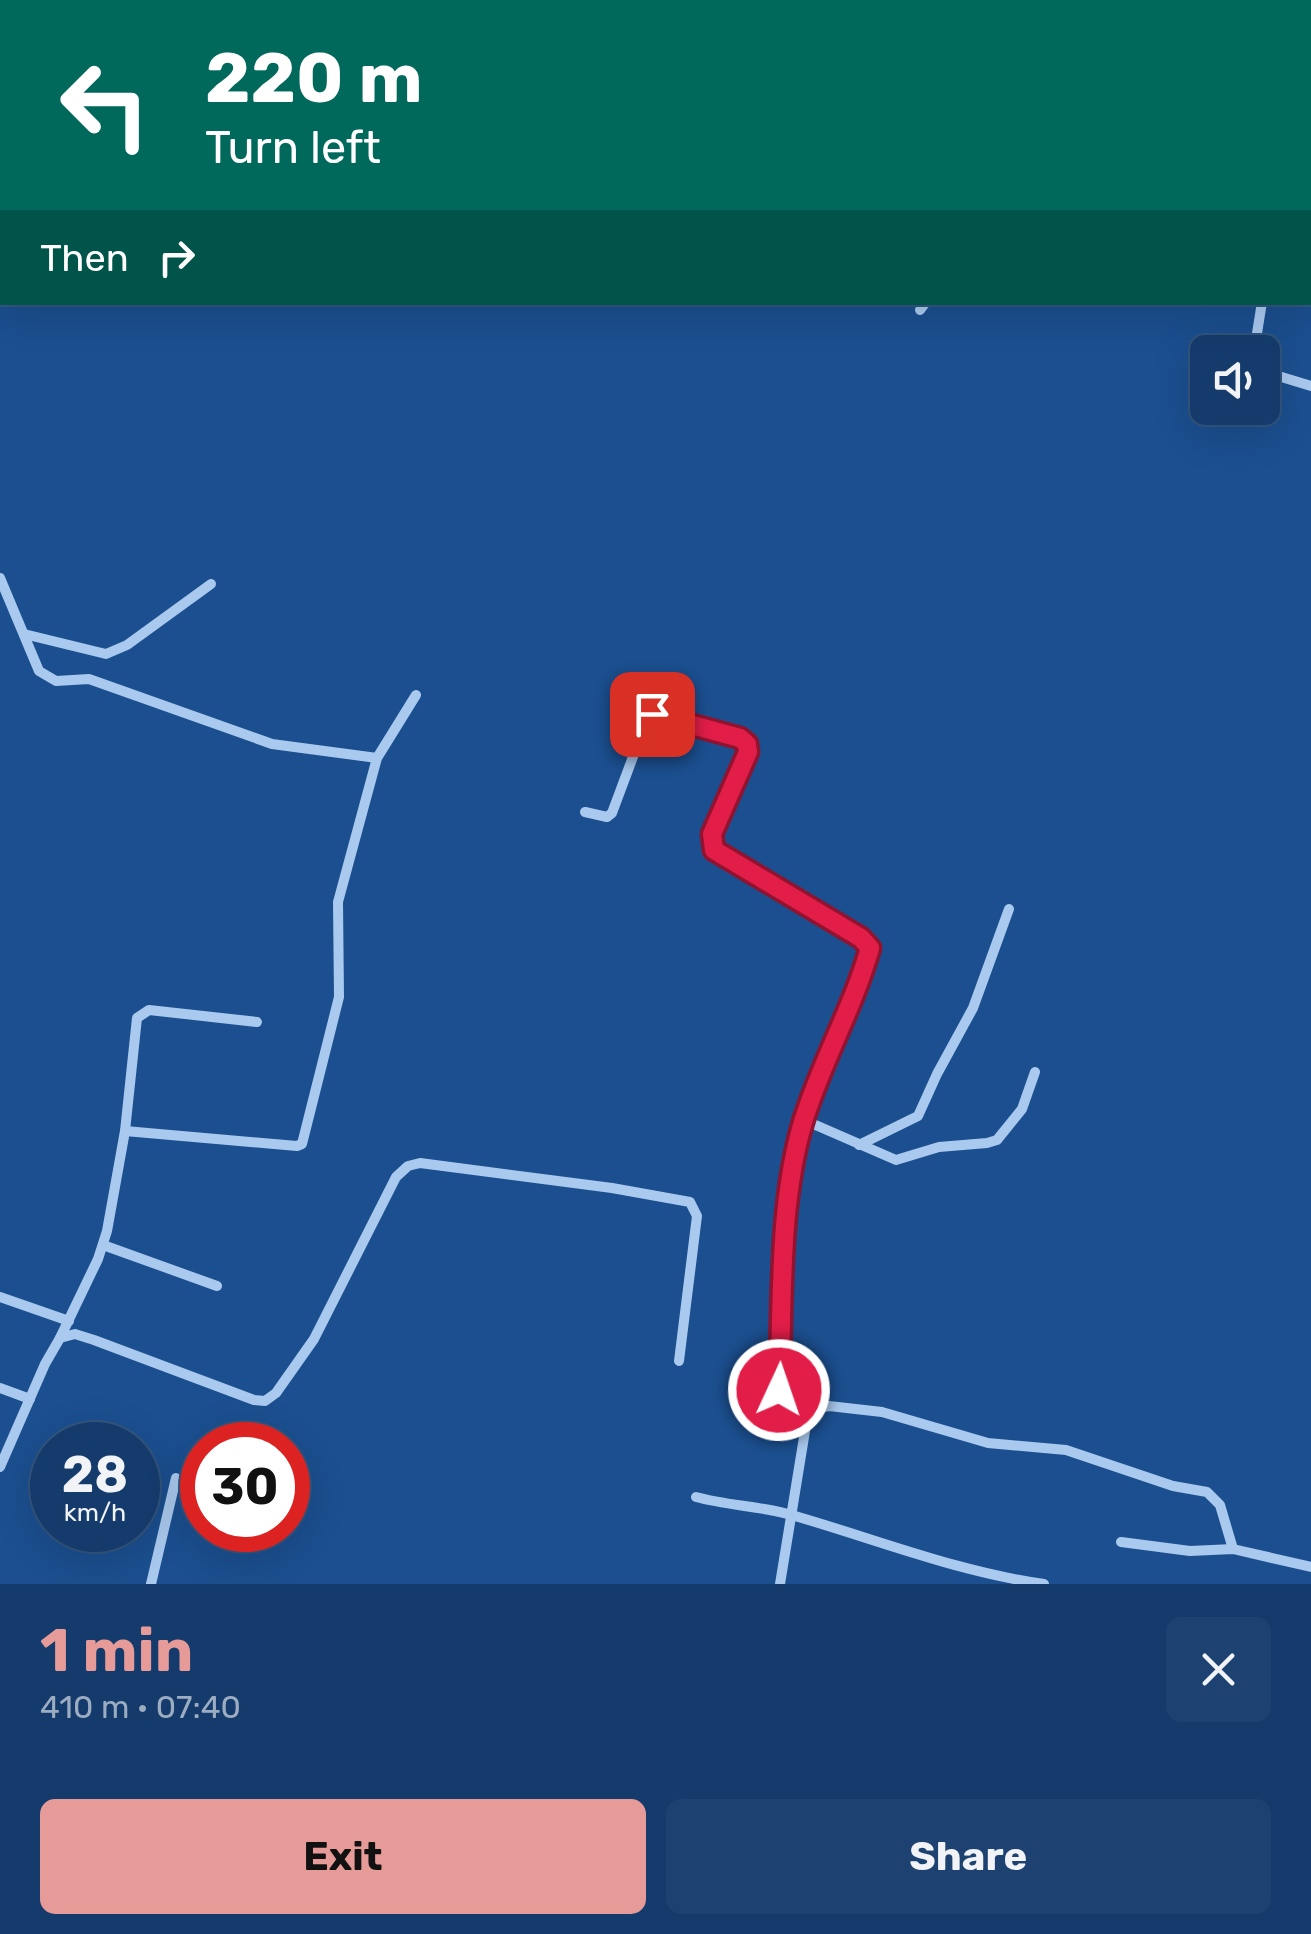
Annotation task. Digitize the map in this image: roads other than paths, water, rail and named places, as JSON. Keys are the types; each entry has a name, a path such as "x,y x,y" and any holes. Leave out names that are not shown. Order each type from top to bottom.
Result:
{"street":[{"path":"1257,335 1262,305"},
{"path":"1280,377 1311,386"},
{"path":"0,578 46,678 88,679 272,744 377,758"},
{"path":"24,634 106,654 127,645 211,584"},
{"path":"126,1132 302,1144 339,996 338,902 377,758 416,695"},
{"path":"585,812 607,817 612,813 649,714 686,722 747,744 748,752 712,834 714,850 861,938 870,948 804,1120 789,1200 779,1390 784,1402 802,1410 828,1406 882,1412 988,1443 1066,1450 1173,1486 1208,1492 1220,1505 1233,1549"},
{"path":"859,1146 918,1116 973,1008 1009,909"},
{"path":"0,1467 102,1244 126,1132 136,1027 142,1012 257,1022"},
{"path":"804,1120 896,1160 939,1147 988,1144 997,1140 1022,1109 1034,1072"},
{"path":"60,1338 75,1334 254,1400 266,1400 276,1393 314,1339 396,1177 408,1166 434,1163 690,1202 697,1216 679,1361"},
{"path":"102,1244 217,1286"},
{"path":"0,1297 69,1321"},
{"path":"0,1388 30,1399"},
{"path":"780,1584 806,1425 802,1410"},
{"path":"151,1584 176,1478"},
{"path":"696,1497 792,1515 979,1573 1044,1584"},
{"path":"1121,1542 1190,1550 1233,1549 1311,1567"}]}
